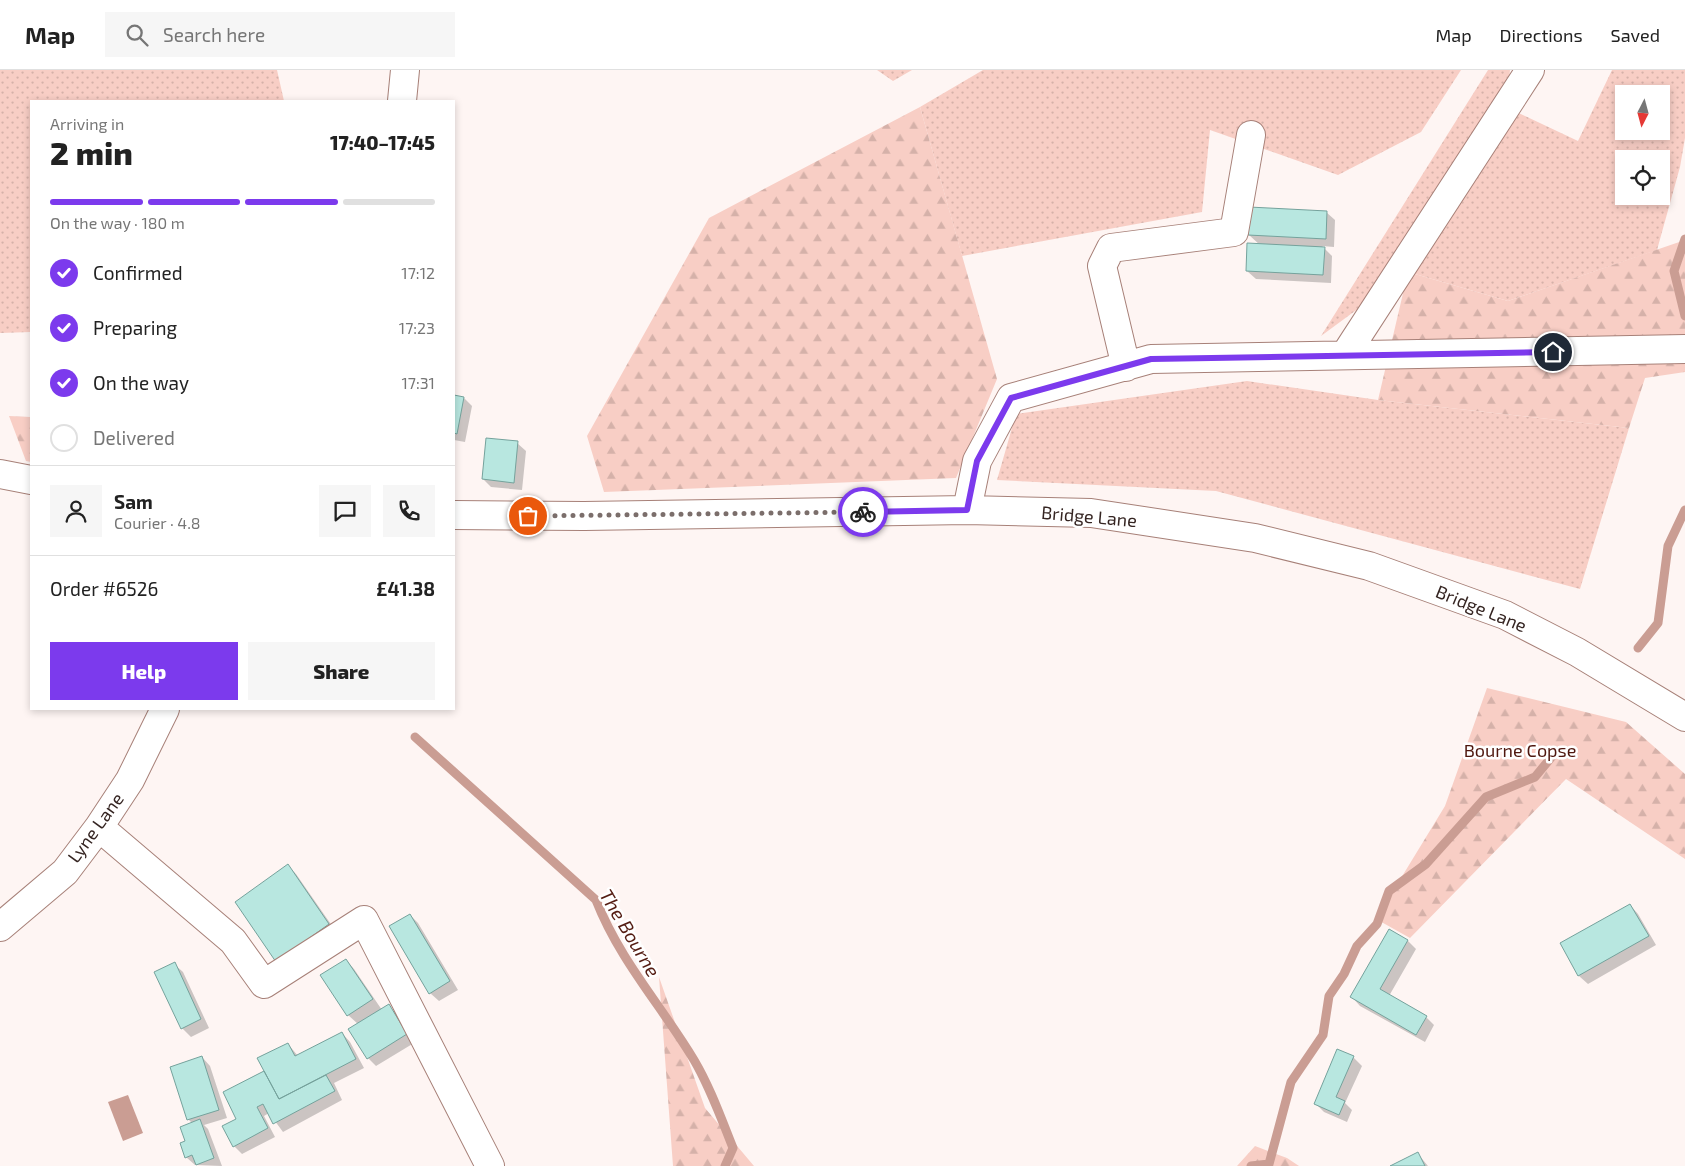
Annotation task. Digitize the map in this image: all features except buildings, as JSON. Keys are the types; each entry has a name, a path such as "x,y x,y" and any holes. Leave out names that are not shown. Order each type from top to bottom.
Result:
{"street":[{"path":"402,100 405,70"},
{"path":"1345,356 1530,70"},
{"path":"1126,367 1102,266 1111,248 1234,232 1251,135"},
{"path":"967,510 977,461 1011,398 1151,359 1685,349"},
{"path":"0,474 30,480"},
{"name":"Bridge Lane","path":"455,515 584,516 967,510 1091,513 1256,538 1369,566 1505,616 1577,652 1685,717"},
{"name":"Lyne Lane","path":"0,927 65,872 99,827 130,780 165,710"},
{"path":"99,827 233,941 264,984 364,920 490,1166"}],"green space":[{"path":"0,70 277,70 284,100 30,100 30,332 0,333"},
{"path":"877,70 912,70 893,81"},
{"path":"983,70 1461,70 1421,132 1338,175 1210,130 1202,212 962,256 920,107"},
{"path":"1488,70 1510,70 1506,107 1578,141 1612,70 1685,70 1685,138 1680,167 1670,203 1670,150 1615,150 1615,205 1669,205 1657,250 1508,301 1408,272 1321,336"},
{"path":"920,107 997,379 956,478 604,492 587,436 709,218"},
{"path":"1685,240 1685,372 1645,378 1629,428 1378,400 1408,272 1508,301"},
{"path":"1247,381 1378,400 1629,428 1580,589 1216,491 997,480 1016,414"},
{"path":"9,416 30,417 30,462 26,461"},
{"name":"Bourne Copse","path":"1487,688 1626,722 1685,774 1685,859 1566,779 1410,938 1376,919 1445,806"},
{"path":"659,977 705,1108 754,1166 673,1166"},
{"path":"1255,1146 1287,1158 1299,1166 1237,1166"}],"shaded area":[{"path":"128,1095 143,1133 123,1141 108,1102"}],"waterway":[{"path":"1685,239 1674,271 1685,316"},
{"path":"1638,648 1658,623 1668,546 1685,510"},
{"name":"The Bourne","path":"415,737 596,900 629,963 694,1060 705,1081 733,1148 725,1166"},
{"path":"1269,1164 1291,1082 1323,1035 1329,996 1344,974 1357,946 1377,924 1389,891 1426,864 1486,797 1535,777 1554,754"},
{"name":"The Bourne","path":"1251,1166 1269,1164"}],"way so far":[{"path":"528,516 863,512"}],"route":[{"path":"863,512 967,510 977,461 1011,398 1151,359 1553,352"}]}
